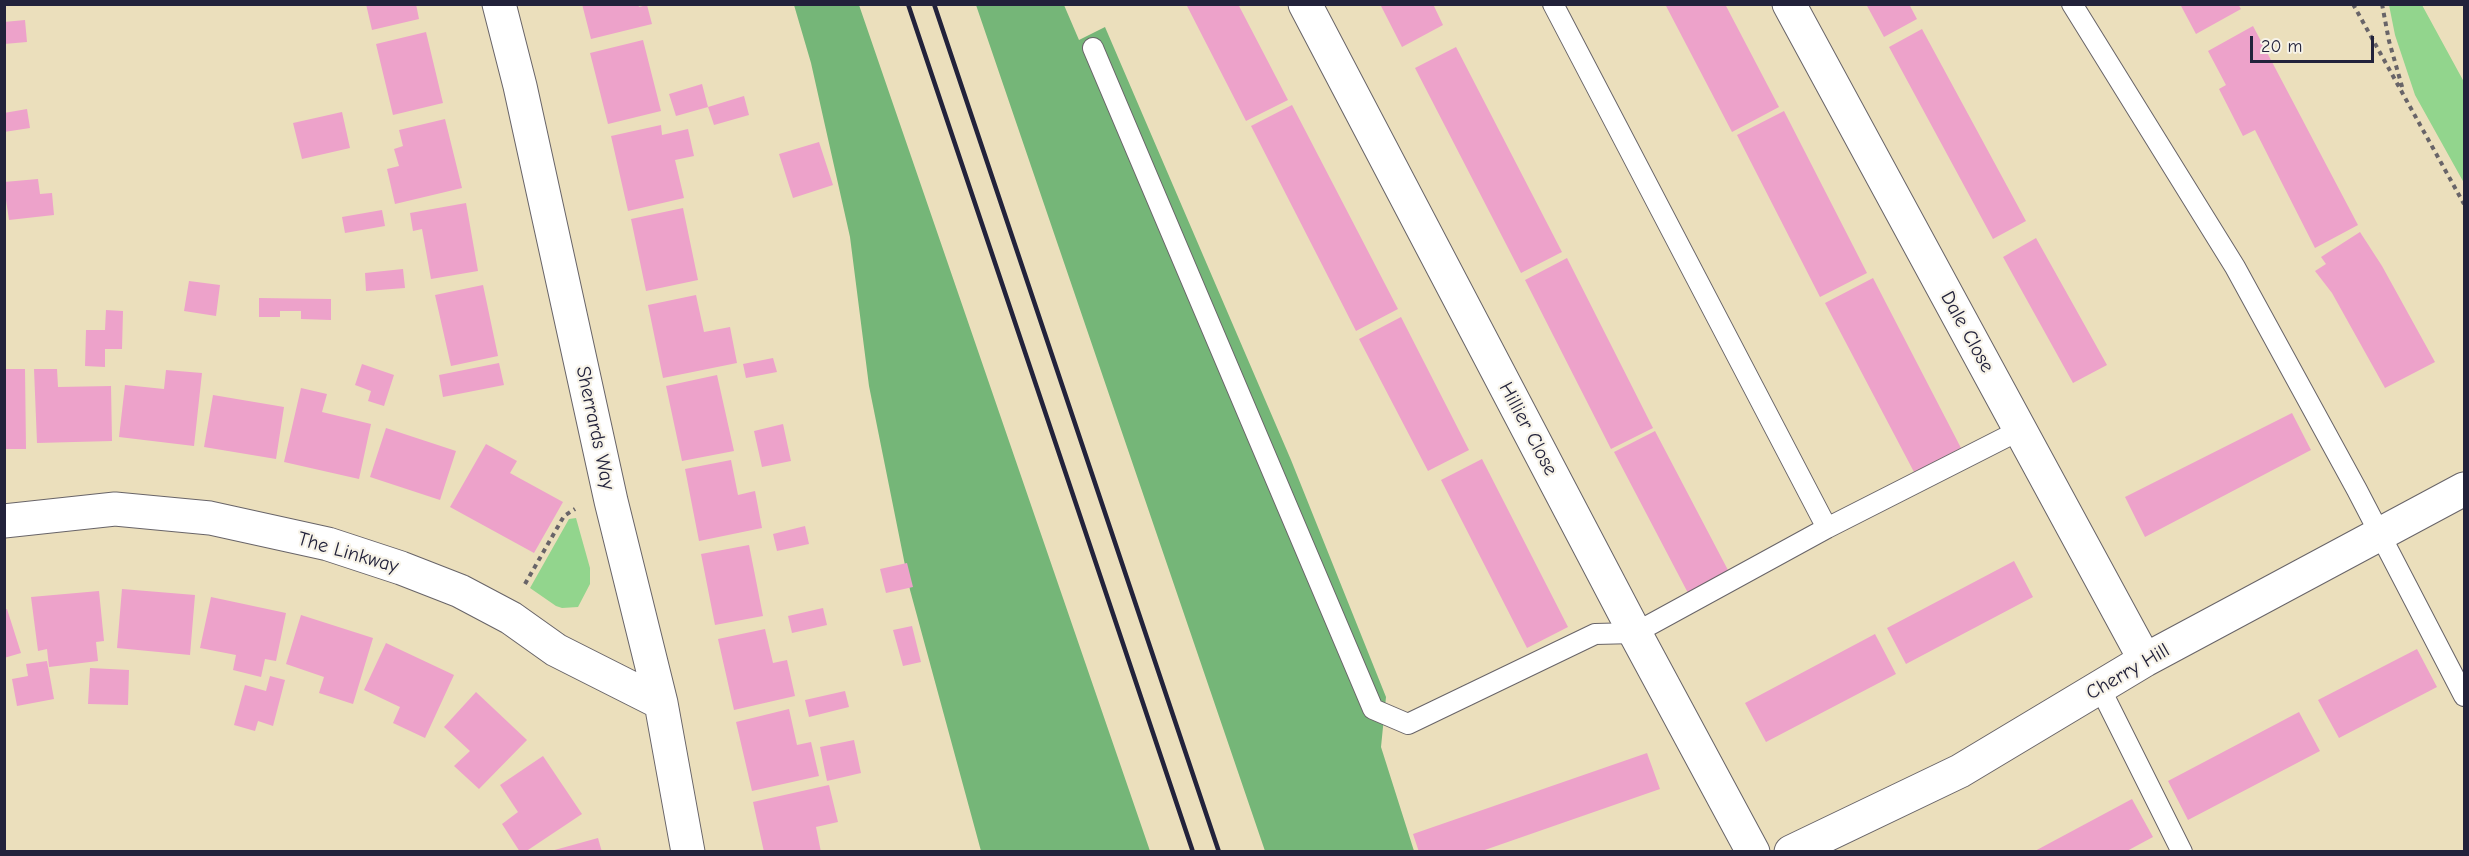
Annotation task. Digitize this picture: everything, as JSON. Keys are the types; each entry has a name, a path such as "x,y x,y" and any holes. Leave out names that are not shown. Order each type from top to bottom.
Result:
{"street":[{"name":"Sherrards Way","path":"499,4 520,86 611,501 661,703 688,852"},
{"name":"Hillier Close","path":"1305,4 1635,633 1753,852"},
{"name":"Dale Close","path":"1789,4 2145,660"},
{"name":"Cherry Hill","path":"1791,852 1960,771 2145,660 2464,489"},
{"name":"The Linkway","path":"4,522 115,509 210,518 328,544 401,568 460,591 511,618 556,650 661,703"}],"lane":[{"path":"1553,4 1827,528"},
{"path":"2072,4 2235,267 2464,696"},
{"path":"1094,48 1373,709 1408,724 1595,634 1635,633 1827,528 2020,430"},
{"path":"2100,688 2182,852"}],"path":[{"path":"2353,4 2464,204"},
{"path":"2382,4 2389,41 2405,96"},
{"path":"511,618 525,584 564,516 575,509 611,501"}],"green space":[{"path":"794,5 859,5 1150,851 981,851 910,590 869,386 850,237 811,63"},
{"path":"976,5 1064,5 1079,40 1105,27 1291,460 1386,697 1381,747 1414,851 1265,851"},
{"path":"2389,5 2422,5 2464,82 2464,183 2415,95 2395,35"},
{"path":"576,518 590,568 590,584 578,607 562,608 530,588 569,519"}],"building":[{"path":"366,4 416,4 419,19 372,30"},
{"path":"582,4 638,4 639,7 647,5 652,24 591,39"},
{"path":"1186,4 1238,4 1288,100 1246,121"},
{"path":"1380,4 1433,4 1443,25 1402,47"},
{"path":"1665,4 1725,4 1779,107 1732,132"},
{"path":"1866,4 1909,4 1917,19 1884,37"},
{"path":"2180,4 2238,4 2241,9 2196,34"},
{"path":"25,20 27,42 4,44 4,22"},
{"path":"2253,26 2358,225 2315,248 2255,130 2243,136 2219,89 2226,85 2208,51"},
{"path":"1922,29 2026,221 1993,239 1889,47"},
{"path":"426,32 443,103 393,115 376,44"},
{"path":"643,40 661,111 608,124 590,53"},
{"path":"1456,47 1562,252 1521,273 1415,68"},
{"path":"702,84 708,107 676,116 669,94"},
{"path":"744,96 749,115 714,125 708,107"},
{"path":"1292,105 1398,309 1356,331 1251,126"},
{"path":"27,109 30,128 4,132 4,113"},
{"path":"1784,111 1867,273 1820,297 1737,135"},
{"path":"342,112 350,148 302,159 293,123"},
{"path":"445,119 462,188 395,204 387,169 399,166 394,149 403,146 399,130"},
{"path":"661,125 662,135 688,129 694,156 675,160 684,198 628,211 611,136"},
{"path":"819,142 833,185 793,198 779,154"},
{"path":"38,179 40,194 52,193 54,215 9,220 6,200 4,200 4,182"},
{"path":"466,203 478,271 431,279 422,229 413,231 410,213"},
{"path":"683,208 698,280 646,291 631,219"},
{"path":"382,210 385,226 345,233 342,217"},
{"path":"2360,232 2382,266 2435,362 2385,388 2332,293 2315,271 2326,264 2321,257"},
{"path":"2036,238 2107,365 2073,383 2003,257"},
{"path":"1567,258 1653,428 1611,449 1525,280"},
{"path":"403,269 405,288 366,291 365,273"},
{"path":"1873,278 1961,448 1914,472 1825,303"},
{"path":"189,281 220,285 216,316 184,311"},
{"path":"483,285 498,356 451,366 435,295"},
{"path":"696,295 704,332 730,327 737,363 663,378 648,305"},
{"path":"259,298 331,299 331,320 301,319 301,311 280,311 280,317 259,317"},
{"path":"106,310 123,311 122,349 105,349 105,367 85,366 86,330 105,330"},
{"path":"1401,317 1469,450 1428,471 1359,339"},
{"path":"773,358 777,372 746,378 743,364"},
{"path":"499,363 504,385 443,397 439,375"},
{"path":"362,364 394,375 384,406 368,401 371,391 355,385"},
{"path":"4,369 25,369 26,449 4,449"},
{"path":"34,369 57,369 58,387 111,386 112,441 37,443"},
{"path":"166,370 202,373 194,446 119,437 125,385 164,389"},
{"path":"717,375 734,451 682,461 666,386"},
{"path":"301,388 327,394 322,412 371,424 359,479 284,462"},
{"path":"213,395 284,407 276,459 204,447"},
{"path":"2292,413 2311,450 2145,537 2125,497"},
{"path":"783,424 791,461 762,467 754,431"},
{"path":"386,428 456,451 440,500 370,477"},
{"path":"1655,431 1729,572 1688,593 1614,452"},
{"path":"486,444 517,461 510,473 563,502 534,553 450,507"},
{"path":"1482,459 1568,627 1527,648 1441,480"},
{"path":"731,460 738,495 755,491 762,528 699,541 685,469"},
{"path":"805,526 809,544 777,551 773,534"},
{"path":"749,545 763,616 715,625 701,554"},
{"path":"2014,561 2033,597 1906,664 1887,628"},
{"path":"907,563 913,587 886,593 880,569"},
{"path":"122,589 195,595 190,655 117,648"},
{"path":"99,591 104,641 96,642 98,661 49,667 47,649 38,651 31,597"},
{"path":"211,597 286,613 276,661 265,659 261,677 233,670 236,655 200,648"},
{"path":"823,608 827,625 792,633 788,616"},
{"path":"7,609 21,653 4,658 4,610"},
{"path":"301,615 373,638 353,704 319,693 324,677 286,664"},
{"path":"912,626 921,662 903,666 893,630"},
{"path":"765,629 773,663 787,660 795,696 734,710 718,639"},
{"path":"1875,634 1896,674 1766,742 1745,703"},
{"path":"386,643 454,675 425,738 393,723 400,707 364,690"},
{"path":"2417,649 2437,687 2339,738 2318,700"},
{"path":"47,661 54,699 17,706 12,679 28,676 26,664"},
{"path":"90,668 129,670 128,705 88,704"},
{"path":"270,676 285,680 273,726 258,721 255,731 234,725 245,685 266,691"},
{"path":"845,691 849,707 809,717 805,700"},
{"path":"476,692 527,740 479,789 454,766 470,751 444,727"},
{"path":"789,709 797,745 811,742 819,776 752,791 736,722"},
{"path":"2299,712 2320,751 2188,820 2168,781"},
{"path":"854,740 861,773 827,781 820,747"},
{"path":"1647,753 1660,789 1479,852 1419,852 1413,834"},
{"path":"543,756 582,814 525,852 520,852 502,824 518,812 500,785"},
{"path":"829,785 838,822 816,827 821,852 764,852 753,802"},
{"path":"2132,799 2153,837 2125,852 2033,852"},
{"path":"598,838 602,852 551,851"}],"railway":[{"path":"908,4 1193,852"},
{"path":"934,4 1219,852"}]}
